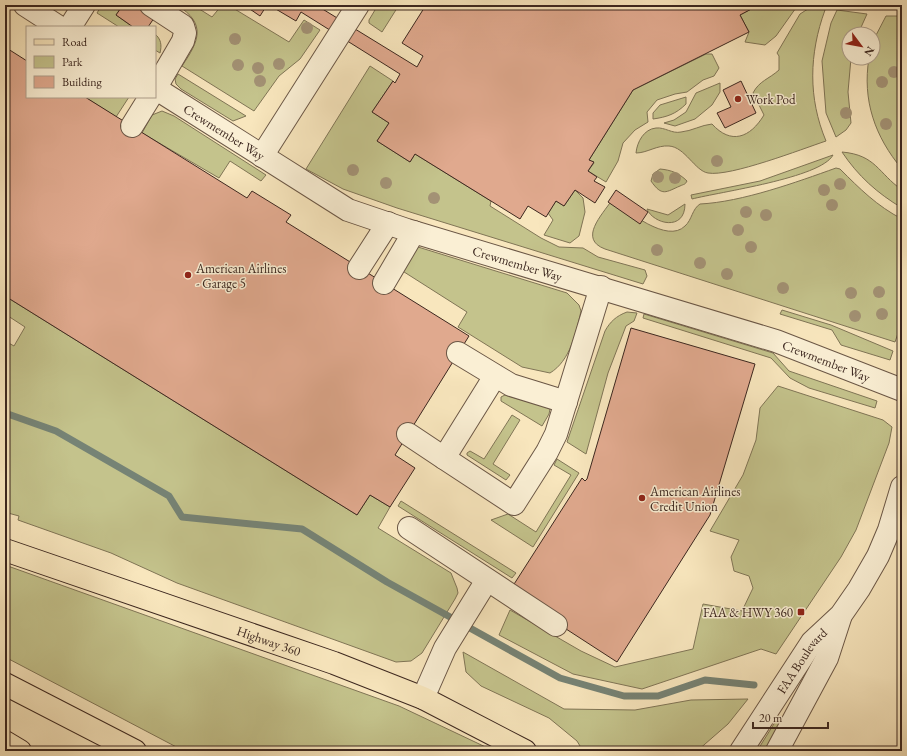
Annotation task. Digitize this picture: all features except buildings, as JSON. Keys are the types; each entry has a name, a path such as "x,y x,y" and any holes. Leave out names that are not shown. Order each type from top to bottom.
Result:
{"main road":[{"name":"Highway 360","path":"5,550 334,663 422,698 525,751"},
{"path":"5,684 135,751"},
{"path":"5,742 20,751"}],"street":[{"path":"25,5 57,26"},
{"path":"71,26 84,5"},
{"path":"151,5 183,26 185,33 183,41 156,87"},
{"path":"262,156 358,5"},
{"name":"Crewmember Way","path":"156,90 348,210 414,232 776,341 902,390"},
{"path":"138,98 127,123 149,98"},
{"path":"359,268 388,223"},
{"path":"384,283 414,232"},
{"path":"408,434 514,504 547,452 556,434 601,288"},
{"path":"458,353 511,385 566,402"},
{"path":"444,458 495,376"},
{"name":"FAA Boulevard","path":"741,751 812,642 841,615 859,589 878,556 889,530 902,486"},
{"path":"409,528 556,625"},
{"path":"422,698 445,648 487,580"},
{"name":"FAA Boulevard","path":"777,751 826,658 841,615"}],"green space":[{"path":"106,5 120,9 116,15 132,26 117,26 97,13 100,8"},
{"path":"177,5 193,5 212,17 222,5 228,5 289,42 304,20 320,30 300,59 279,76 254,111 182,66 193,49 197,33 193,19 187,12"},
{"path":"378,5 399,5 382,32 369,23 369,20"},
{"path":"759,5 798,5 776,36 765,45 745,42 749,32 740,15"},
{"path":"811,7 818,7 825,10 816,43 813,76 816,109 826,141 766,162 718,173 708,173 703,171 675,147 665,146 636,153 638,145 645,133 656,128 678,132 712,124 726,135 733,136 740,136 753,129 764,115 753,93 761,83 779,70 779,56 777,53 800,14"},
{"path":"837,10 867,14 862,26 841,26 841,66 850,66 848,92 851,123 846,130 836,137 826,113 822,61 831,23"},
{"path":"886,16 902,16 902,169 884,144 869,103 867,89 868,66 881,66 881,26"},
{"path":"156,35 160,42 160,53 156,51"},
{"path":"706,54 712,54 719,68 714,76 703,80 687,92 657,100 647,112 648,122 635,130 623,143 618,161 606,182 588,171 594,163 589,160 633,90"},
{"path":"370,66 393,81 372,112 389,123 377,141 410,162 415,154 491,201 490,206 541,238 559,247 583,248 598,257 645,270 647,276 643,284 397,208 343,189 306,169"},
{"path":"178,74 246,116 233,121 181,89 176,84 175,79"},
{"path":"720,83 720,92 712,105 695,119 675,126 664,123 674,120 686,112 696,93"},
{"path":"686,97 686,104 675,113 653,119 653,113 660,105"},
{"path":"87,98 128,98 116,117"},
{"path":"162,111 174,116 266,175 261,181 230,161 219,178 142,133 152,115"},
{"path":"842,152 853,154 870,161 902,190 902,208 884,196 861,176"},
{"path":"833,155 825,163 810,171 768,183 692,199 691,195 760,181"},
{"path":"836,168 840,169 877,203 902,219 902,322 895,342 605,249 597,245 593,239 593,233 598,219 612,200 637,218 658,229 677,231 687,224 695,209 700,204 733,200 787,185"},
{"path":"660,169 675,172 687,181 686,183 671,190 664,192 661,191 651,181 653,174"},
{"path":"575,190 583,198 585,212 579,236 570,243 544,235 553,220 548,213 556,201 564,206"},
{"path":"685,204 684,213 680,219 675,222 668,223 655,218 647,209 668,215"},
{"path":"418,247 567,293 579,305 581,311 571,346 563,361 550,373 522,367 458,327 467,312 401,270 412,251"},
{"path":"5,296 357,515 370,495 390,507 378,528 451,573 457,588 458,593 455,599 422,653 411,661 396,662 177,583 111,553 18,520 19,516 8,513 5,516 5,341 14,346 25,327 5,314"},
{"path":"782,310 831,325 893,351 890,360 841,345 832,330 780,314"},
{"path":"627,312 637,313 634,321 626,326 608,373 586,454 567,442 605,331 614,320"},
{"path":"644,314 773,353 789,371 877,401 875,408 809,388 790,378 771,358 643,318"},
{"path":"778,386 883,420 892,427 889,443 856,530 841,557 776,654 761,649 642,689 573,674 499,635 510,610 581,651 615,667 693,649 703,604 742,611 753,588 749,576 734,571 731,557 739,540 710,531 743,475 756,440 760,408"},
{"path":"505,395 550,409 549,414 542,426 501,401 501,397"},
{"path":"512,415 520,420 493,464 510,475 506,480 467,455 467,453 470,451 484,459"},
{"path":"557,459 579,473 533,547 491,520 508,514 536,532 571,475 554,465"},
{"path":"401,501 516,573 512,578 398,506"},
{"path":"5,565 399,706 494,751 184,751 5,657"},
{"path":"463,652 564,709 635,710 691,700 748,699 728,724 697,751 583,751 577,741 549,718 481,686 466,672"},
{"path":"777,719 782,722 767,751 757,751"}],"waterway":[{"path":"5,413 56,431 169,496 182,517 302,529 387,582 560,678 624,696 658,696 705,680 754,685"}],"place":[{"name":"Work Pod","path":"738,99"},
{"name":"American Airlines - Garage 5","path":"188,275"},
{"name":"American Airlines Credit Union","path":"642,498"},
{"name":"FAA & HWY 360","path":"801,612"}]}
